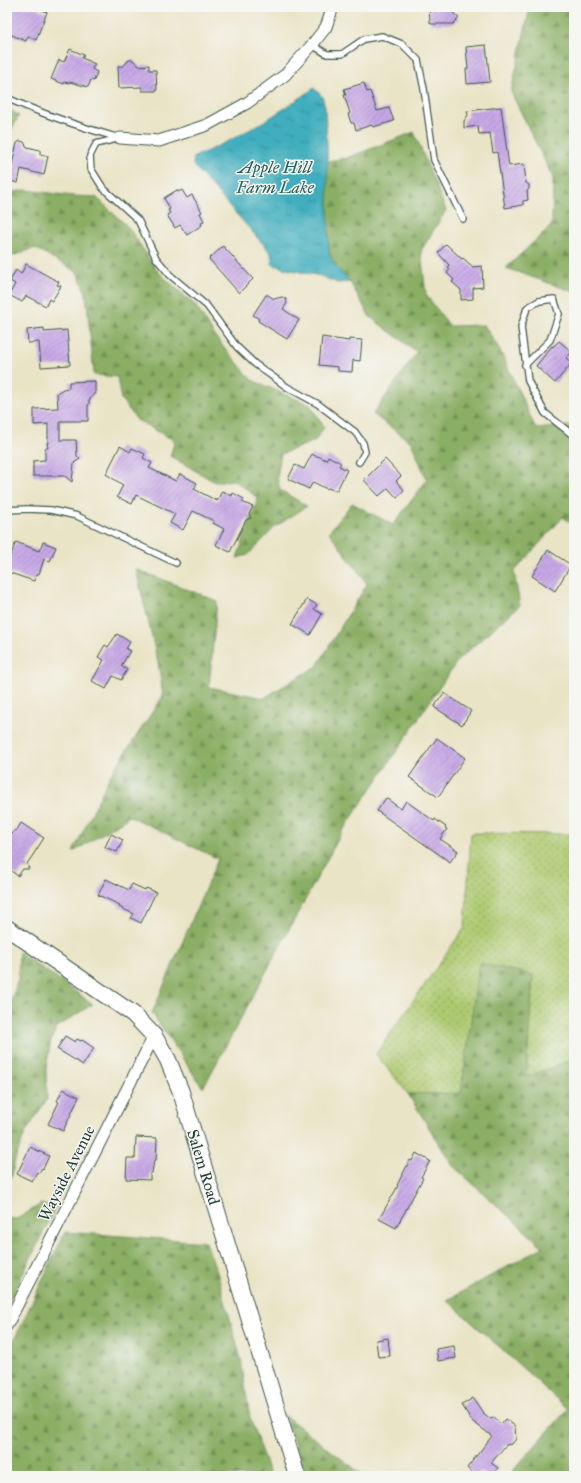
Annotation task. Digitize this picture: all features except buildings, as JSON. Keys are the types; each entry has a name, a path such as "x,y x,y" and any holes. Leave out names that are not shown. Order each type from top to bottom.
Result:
{"street":[{"path":"120,138 159,141 207,125 248,103 285,75 312,45 326,27 333,7"},
{"name":"Salem Road","path":"7,928 133,1014 154,1036 168,1060 181,1092 297,1476"},
{"name":"Wayside Avenue","path":"7,1325 154,1036"}],"lane":[{"path":"312,45 327,54 342,54 364,39 382,36 402,44 418,60 424,89 434,160 463,219"},
{"path":"7,98 69,123 120,138"},
{"path":"120,138 96,144 90,156 91,169 104,188 138,220 156,258 170,275 207,306 237,347 261,368 287,387 318,404 355,432 363,443 365,452 359,462"},
{"path":"525,365 550,340 559,314 554,299 539,301 527,308 521,327 525,365 528,381 545,413 574,436"},
{"path":"7,510 51,510 77,516 176,564"}],"green space":[{"path":"530,7 574,7 574,292 506,268 552,225 553,178 511,92"},
{"path":"7,107 19,116 7,138"},
{"path":"414,132 446,210 421,251 426,295 450,326 484,325 500,350 536,429 574,425 574,526 563,517 514,572 520,605 458,660 342,832 203,1088 152,1013 218,859 130,816 73,852 110,776 163,696 158,663 136,569 217,601 209,687 264,698 317,666 367,584 329,532 352,503 393,525 427,480 411,442 373,414 417,352 370,317 350,282 336,267 329,253 327,161 347,158"},
{"path":"26,190 73,196 96,197 129,228 158,272 195,305 217,339 252,380 310,405 324,427 315,441 281,454 277,477 280,490 307,506 275,527 248,555 237,558 258,498 234,480 215,482 170,456 175,441 137,420 121,399 117,377 94,375 86,293 77,272 35,248 7,258 7,193"},
{"path":"471,833 574,834 574,1059 526,1077 533,975 479,964 461,1094 408,1094 376,1054 465,927"},
{"path":"19,952 93,1004 57,1027 51,1040 46,1069 47,1099 25,1133 15,1160 12,1175 7,1182 7,1014 18,980"},
{"path":"479,963 533,975 526,1077 574,1059 574,1476 508,1476 568,1409 447,1300 543,1247 453,1166 408,1094 461,1093"},
{"path":"41,1204 56,1207 7,1306 7,1218 17,1219"},
{"path":"65,1232 206,1242 218,1275 241,1359 250,1418 270,1476 7,1476 7,1355"},
{"path":"284,1415 364,1476 306,1476"}],"water":[{"name":"Apple Hill Farm Lake","path":"314,88 322,96 325,107 329,253 336,267 350,282 337,283 321,276 286,269 272,264 271,253 193,165 194,157 256,126"}]}
